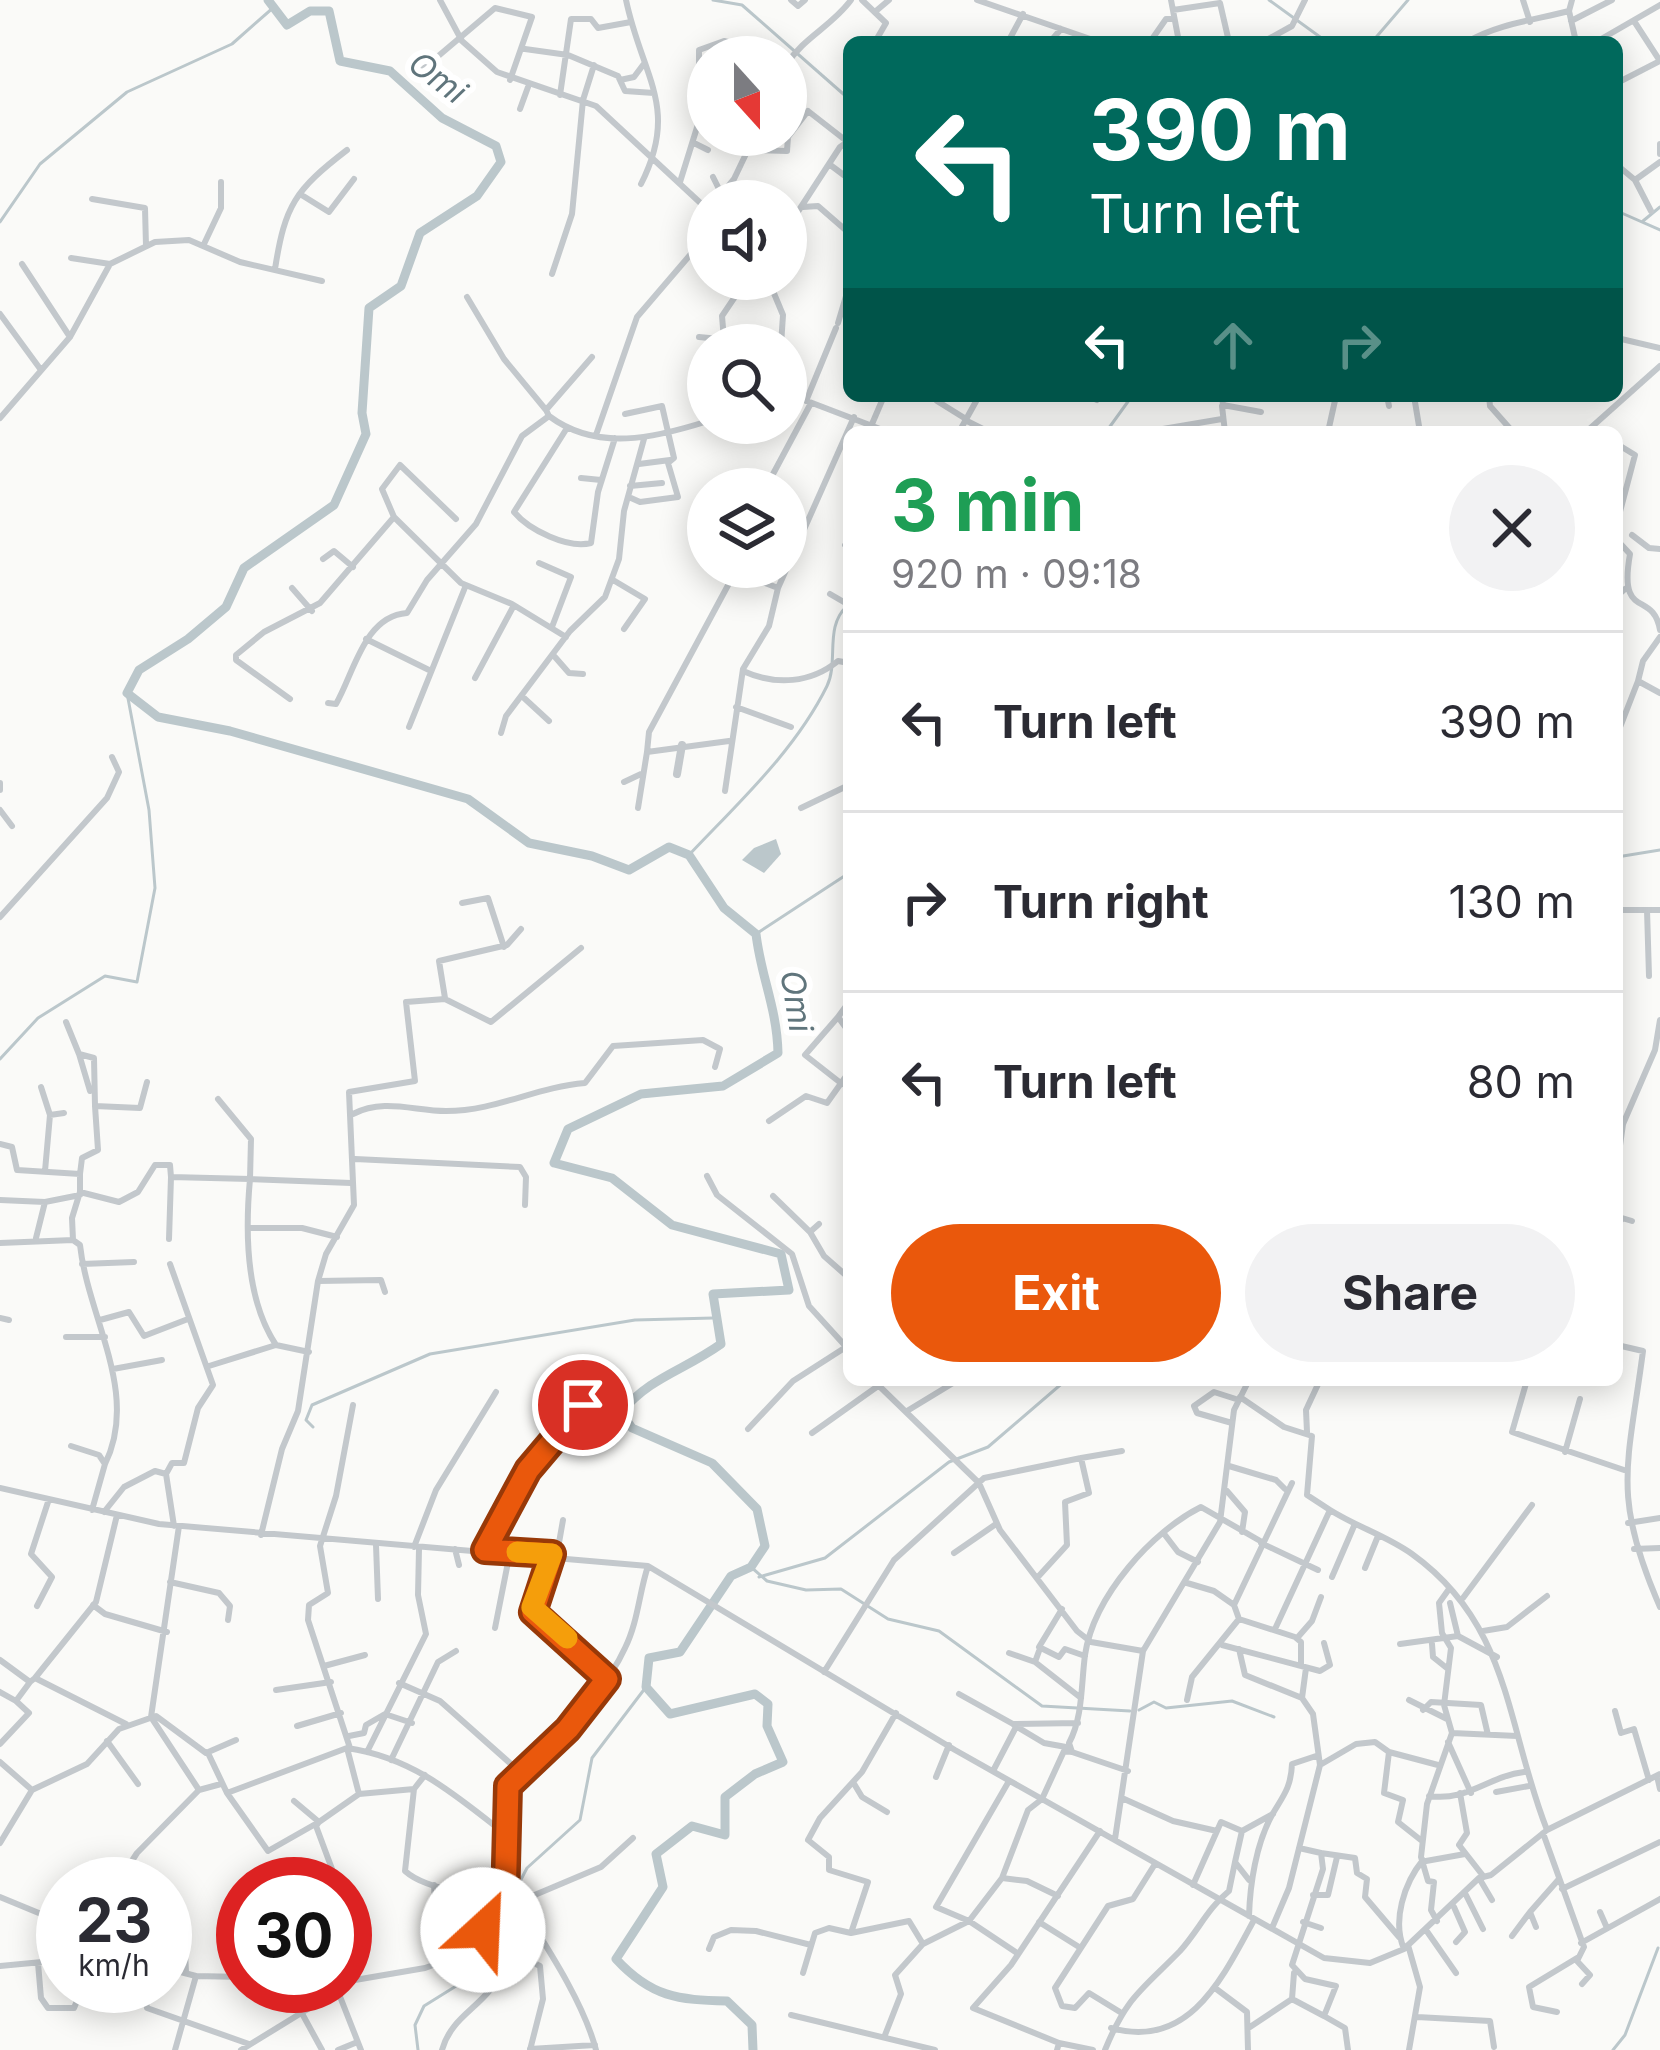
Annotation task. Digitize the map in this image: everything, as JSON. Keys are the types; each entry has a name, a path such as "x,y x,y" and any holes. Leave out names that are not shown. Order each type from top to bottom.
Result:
{"street":[{"path":"440,0 462,40 510,80 596,106 687,189"},
{"path":"626,0 662,121 654,159 641,184"},
{"path":"791,0 798,6 805,0"},
{"path":"807,38 828,26 851,0"},
{"path":"862,0 886,23 878,36"},
{"path":"876,10 889,0"},
{"path":"977,0 1081,36"},
{"path":"1171,0 1177,36"},
{"path":"1275,36 1292,26 1305,0"},
{"path":"1523,0 1530,22"},
{"path":"1572,0 1569,11 1575,36"},
{"path":"1571,21 1612,0"},
{"path":"1154,36 1172,15 1220,3 1225,36"},
{"path":"1607,36 1660,5"},
{"path":"423,69 495,8 532,16 510,80"},
{"path":"1479,36 1497,27 1569,11"},
{"path":"1011,36 1024,14"},
{"path":"560,95 571,19 592,20 598,28 631,22"},
{"path":"1623,79 1660,61 1634,21"},
{"path":"1055,36 1061,29"},
{"path":"523,50 568,55 620,80 625,91 654,92"},
{"path":"552,274 572,214 583,100 594,64"},
{"path":"620,80 634,77 643,65"},
{"path":"520,109 528,87"},
{"path":"807,112 843,138"},
{"path":"1635,180 1660,158 1660,144"},
{"path":"807,198 843,148"},
{"path":"275,269 278,227 300,194 347,150"},
{"path":"680,182 689,156"},
{"path":"829,164 843,174"},
{"path":"1623,170 1635,180 1651,211"},
{"path":"300,194 329,212 354,179"},
{"path":"203,244 221,208 221,182"},
{"path":"92,199 145,208 146,246"},
{"path":"807,208 818,206 843,228"},
{"path":"0,418 70,337 110,264 146,246 172,239 203,244 240,262 322,281"},
{"path":"70,258 110,264"},
{"path":"596,435 638,317 687,259"},
{"path":"22,264 70,337"},
{"path":"466,297 504,359 548,413 567,428 644,440 687,428"},
{"path":"775,468 808,402 843,306"},
{"path":"0,314 41,370"},
{"path":"1623,339 1660,348"},
{"path":"328,703 336,704 367,640 394,614 406,614 476,524 522,436 548,413 592,357"},
{"path":"1623,400 1660,366"},
{"path":"808,402 876,426"},
{"path":"872,424 881,402"},
{"path":"939,402 978,426"},
{"path":"962,426 976,402"},
{"path":"1222,402 1224,426"},
{"path":"1228,402 1261,412"},
{"path":"1388,402 1389,406"},
{"path":"1490,402 1508,426"},
{"path":"1594,426 1621,402"},
{"path":"625,414 658,403 669,434 677,499 630,496"},
{"path":"850,426 854,417"},
{"path":"1181,426 1222,419"},
{"path":"567,428 515,516 536,531 586,546 591,543 601,480 615,438"},
{"path":"501,733 506,716 524,698 566,634 596,610 613,580 630,486 644,440"},
{"path":"807,522 843,442"},
{"path":"1623,448 1635,455 1623,500"},
{"path":"639,464 670,460"},
{"path":"456,519 400,466 382,489 394,517 466,585 566,634"},
{"path":"581,478 601,480"},
{"path":"630,486 651,488 662,483"},
{"path":"651,488 654,501"},
{"path":"290,699 242,666 236,655 264,632 312,610 394,517"},
{"path":"1632,535 1649,548 1660,549"},
{"path":"1623,547 1630,554 1625,589 1634,603 1660,610"},
{"path":"323,559 334,551 353,567"},
{"path":"539,563 571,577 552,627"},
{"path":"613,580 645,599 624,629"},
{"path":"409,727 466,585"},
{"path":"292,588 312,610"},
{"path":"638,808 649,732 725,588"},
{"path":"725,791 743,671 769,626 778,588"},
{"path":"830,594 843,602"},
{"path":"475,678 512,604"},
{"path":"1623,720 1643,661 1660,633 1649,609"},
{"path":"367,640 430,671"},
{"path":"555,653 561,667 583,674"},
{"path":"743,671 793,681 822,675 843,662"},
{"path":"1638,681 1660,693"},
{"path":"524,698 549,721"},
{"path":"736,707 790,727"},
{"path":"647,752 682,745 725,746 731,738"},
{"path":"677,774 682,745"},
{"path":"0,917 106,797 119,772 112,757"},
{"path":"624,782 641,774"},
{"path":"801,808 843,788"},
{"path":"0,809 12,826"},
{"path":"462,903 488,898 504,946"},
{"path":"1623,910 1660,910"},
{"path":"1647,910 1648,976"},
{"path":"445,999 439,961 504,946 520,929"},
{"path":"261,1535 282,1449 298,1411 318,1281 354,1205 349,1092 415,1081 406,1002 445,999 491,1022 581,948"},
{"path":"769,1121 806,1096 827,1102 843,1084 805,1055 843,1010"},
{"path":"838,1017 843,1024"},
{"path":"1623,1127 1655,1050 1660,1020"},
{"path":"66,1022 94,1103"},
{"path":"353,1114 384,1106 446,1111 506,1105 560,1085 584,1083 613,1046 703,1040 721,1049 716,1067"},
{"path":"73,1240 82,1158 98,1150 95,1060 79,1054"},
{"path":"94,1103 140,1108 147,1082"},
{"path":"41,1087 50,1115 45,1171"},
{"path":"218,1099 251,1138 255,1157 248,1228 261,1322 276,1345"},
{"path":"50,1115 64,1113"},
{"path":"0,1144 12,1147 17,1170 80,1174"},
{"path":"355,1159 520,1167 526,1177 525,1205"},
{"path":"0,1200 45,1202 80,1194 119,1202 138,1192 155,1165 170,1165 169,1239"},
{"path":"707,1176 717,1196 792,1254 809,1306 843,1342"},
{"path":"171,1177 351,1183"},
{"path":"773,1196 843,1273"},
{"path":"36,1238 45,1202"},
{"path":"1623,1218 1632,1221"},
{"path":"810,1232 819,1223"},
{"path":"248,1228 302,1228 337,1238"},
{"path":"0,1243 36,1238 73,1240 80,1245 113,1369 114,1450 105,1464 92,1510"},
{"path":"82,1264 134,1262"},
{"path":"170,1264 213,1385 198,1408 184,1463 172,1463 166,1474 176,1526 167,1631 151,1717 200,1790"},
{"path":"318,1281 371,1277 381,1280 385,1292"},
{"path":"100,1320 129,1312 144,1336 188,1319"},
{"path":"66,1337 105,1337"},
{"path":"208,1366 276,1345 309,1352"},
{"path":"1623,1346 1643,1351 1624,1470 1628,1523 1634,1549 1659,1603"},
{"path":"748,1429 793,1381 843,1350"},
{"path":"113,1369 161,1360"},
{"path":"485,1550 528,1470 610,1373"},
{"path":"812,1433 872,1386"},
{"path":"879,1386 979,1483 996,1524 1091,1642 1143,1652"},
{"path":"907,1411 948,1386"},
{"path":"1114,1839 1129,1771 1143,1652 1220,1522 1232,1423 1246,1386"},
{"path":"1307,1432 1306,1410 1317,1386"},
{"path":"1525,1386 1512,1432 1624,1470"},
{"path":"367,1752 426,1634 418,1595 417,1548 436,1490 496,1392"},
{"path":"1232,1423 1198,1413 1194,1406 1214,1392 1239,1399 1284,1427 1307,1432 1312,1436 1307,1495 1354,1526 1417,1557 1456,1594 1483,1631 1497,1657 1524,1772 1582,1943 1578,1957 1529,1988 1533,2007 1557,2012"},
{"path":"1565,1452 1580,1399"},
{"path":"353,1405 323,1540 328,1593 309,1605 308,1620 347,1736 359,1794"},
{"path":"71,1446 99,1455 105,1464"},
{"path":"824,1672 894,1560 979,1483 1000,1471 1122,1451"},
{"path":"1037,1578 1067,1546 1065,1502 1089,1493 1081,1457"},
{"path":"1229,1466 1288,1486 1234,1605"},
{"path":"104,1512 124,1487 155,1472 166,1474"},
{"path":"0,1488 176,1526 376,1545 555,1554 648,1566 1251,1919 1346,1964 1370,1963 1406,1947 1481,1878 1545,1832 1655,1776"},
{"path":"1227,1492 1245,1512 1242,1532"},
{"path":"37,1606 52,1577 31,1554 49,1499"},
{"path":"1449,1670 1432,1657 1441,1640 1440,1609 1532,1505"},
{"path":"1071,1749 1085,1656 1123,1572 1155,1536 1165,1535 1202,1507 1220,1522 1318,1570"},
{"path":"1275,1628 1330,1510"},
{"path":"16,1701 93,1605 117,1516"},
{"path":"1628,1523 1660,1518"},
{"path":"563,1520 533,1612 607,1679"},
{"path":"954,1553 996,1524"},
{"path":"1332,1576 1354,1526"},
{"path":"1165,1535 1178,1552 1198,1562"},
{"path":"1365,1568 1378,1535"},
{"path":"376,1545 378,1599"},
{"path":"1634,1549 1660,1547"},
{"path":"455,1549 459,1565"},
{"path":"495,1628 511,1552"},
{"path":"372,1976 399,1974 446,1960 505,1904 508,1786 568,1729 607,1679 627,1646 648,1566"},
{"path":"170,1582 219,1593 230,1606 228,1620"},
{"path":"1187,1583 1214,1591 1234,1605 1239,1618"},
{"path":"1440,1609 1456,1594"},
{"path":"1483,1631 1507,1627 1547,1596"},
{"path":"1295,1637 1312,1622 1321,1597"},
{"path":"1450,1603 1458,1636"},
{"path":"93,1605 105,1614 167,1631"},
{"path":"1035,1663 1062,1609"},
{"path":"1239,1618 1275,1628 1300,1642 1302,1698 1315,1722 1318,1760 1299,1848 1272,1929"},
{"path":"1187,1700 1192,1677 1239,1618"},
{"path":"1400,1644 1458,1636 1497,1657"},
{"path":"1441,1640 1451,1651 1445,1701 1450,1738 1471,1793"},
{"path":"1222,1645 1303,1667 1329,1669 1331,1654 1324,1643"},
{"path":"1039,1647 1059,1657 1065,1649 1085,1656"},
{"path":"1239,1649 1245,1675 1302,1698"},
{"path":"391,1760 438,1662 456,1651"},
{"path":"1010,1653 1035,1663 1081,1698"},
{"path":"323,1666 365,1654"},
{"path":"0,1660 129,1725"},
{"path":"276,1690 331,1682"},
{"path":"399,1683 424,1690 469,1722 520,1772"},
{"path":"0,1692 29,1713 0,1744"},
{"path":"959,1694 1044,1743 1129,1771"},
{"path":"1408,1700 1447,1719"},
{"path":"1423,1710 1426,1703 1445,1701 1481,1705 1488,1736"},
{"path":"1616,1711 1621,1733 1634,1729 1660,1789"},
{"path":"298,1726 340,1713"},
{"path":"851,1933 868,1882 829,1870 829,1857 808,1840 820,1818 853,1782 896,1713"},
{"path":"347,1736 364,1733 366,1725 385,1714 412,1723"},
{"path":"0,1843 32,1790 87,1764 129,1725 151,1717 176,1726 208,1753 226,1793 268,1851 359,1794 414,1789"},
{"path":"1014,1725 1078,1723"},
{"path":"993,1771 1014,1725"},
{"path":"1450,1738 1517,1736"},
{"path":"1437,1921 1431,1910 1434,1884 1428,1881 1422,1841 1429,1796 1450,1738"},
{"path":"208,1753 236,1740"},
{"path":"107,1742 138,1784"},
{"path":"1105,2050 1120,2012 1180,1950 1216,1899 1229,1891 1242,1831 1273,1814 1286,1800 1292,1764 1376,1742 1389,1752 1438,1765"},
{"path":"936,1777 949,1745"},
{"path":"226,1793 348,1748 425,1775 500,1830 506,1828"},
{"path":"885,2035 901,1994 895,1975 923,1944 969,1921 1002,1878 1028,1810 1042,1799 1064,1751 1071,1749"},
{"path":"1389,1752 1384,1792 1403,1800 1398,1822 1422,1841"},
{"path":"0,1762 32,1790"},
{"path":"1429,1796 1471,1793 1502,1776 1524,1772"},
{"path":"425,1775 414,1789 404,1867 413,1879 469,1891 501,1890 508,1885"},
{"path":"1009,1780 935,1907 969,1921 1018,1954"},
{"path":"853,1782 862,1797 887,1812"},
{"path":"134,1857 200,1790 221,1784"},
{"path":"1496,1792 1529,1786"},
{"path":"1460,1793 1467,1833 1458,1841 1492,1900"},
{"path":"1122,1798 1173,1821 1217,1831"},
{"path":"294,1801 319,1822"},
{"path":"1111,2028 1125,2035 1167,2034 1215,1988 1251,1919 1251,1882 1273,1814"},
{"path":"1193,1885 1217,1831 1227,1821 1242,1831"},
{"path":"319,1822 316,1826 328,1857"},
{"path":"1093,2050 1058,2046 973,2008 1018,1954 1100,1832"},
{"path":"518,1902 601,1867 633,1838"},
{"path":"1562,1889 1660,1842"},
{"path":"1299,1848 1355,1858 1357,1873 1366,1879 1365,1897 1406,1947 1420,1988 1409,2050"},
{"path":"1292,1999 1298,1945 1321,1853"},
{"path":"1423,1860 1444,1862 1465,1854"},
{"path":"1313,1895 1328,1895 1337,1857"},
{"path":"1399,1937 1405,1885 1423,1860"},
{"path":"1235,1862 1251,1882"},
{"path":"1120,2012 1089,1993 1075,2008 1057,2000 1055,1988 1108,1906 1133,1899 1156,1863"},
{"path":"1002,1878 1027,1881 1058,1896"},
{"path":"1512,1936 1559,1879"},
{"path":"434,1885 436,1922 446,1960"},
{"path":"494,1919 524,1963 539,1966 543,1999 530,2050 595,2047 573,1988 548,1957 508,1885"},
{"path":"1466,1895 1483,1929"},
{"path":"0,1897 36,1912"},
{"path":"1582,1943 1660,1899"},
{"path":"1454,1907 1465,1932 1456,1942"},
{"path":"1530,1912 1536,1927"},
{"path":"1600,1912 1607,1928"},
{"path":"803,1973 814,1933 827,1928 851,1933 909,1921 923,1944"},
{"path":"1039,1922 1079,1947"},
{"path":"1304,1922 1322,1928"},
{"path":"709,1949 714,1937 731,1930 811,1945"},
{"path":"1426,1930 1456,1973"},
{"path":"442,2050 466,2010 495,1984 497,1968 511,1947"},
{"path":"1578,1957 1590,1975 1582,1984"},
{"path":"0,1966 36,1963"},
{"path":"1294,1973 1336,1986 1324,2016"},
{"path":"192,1975 216,1977"},
{"path":"175,2050 196,1976"},
{"path":"1215,1988 1247,2012 1248,2050"},
{"path":"1250,2027 1292,1999"},
{"path":"1292,1999 1345,2028 1348,2050"},
{"path":"162,2013 253,2044"},
{"path":"241,2050 301,2013"},
{"path":"305,2013 322,2050"},
{"path":"338,2050 358,2046 348,2013"},
{"path":"791,2015 935,2050"},
{"path":"1417,2017 1490,2021 1494,2047"},
{"path":"1122,2045 1125,2035"}],"shaded area":[{"path":"776,839 781,854 764,873 742,860 754,848"}],"waterway":[{"name":"Omi","path":"268,0 287,25 310,11 329,11 340,61 390,71 442,118 496,146 501,162 477,196 420,233 401,286 369,308 362,413 366,434 334,505 244,568 226,607 188,639 139,670 127,693 158,717 230,731 468,799 529,843 592,856 629,870 669,847 689,855 724,908 756,934 778,1053 723,1086 641,1094 568,1129 554,1163 612,1178 672,1225 781,1254 789,1290 713,1294 721,1344 656,1382 621,1412 632,1428 712,1463 757,1509 765,1546 751,1567 731,1576 680,1652 649,1658 646,1687 670,1714 755,1694 768,1704 767,1726 783,1762 755,1774 725,1797 725,1835 692,1826 656,1854 663,1887 616,1959 641,1981 666,1994 727,2001 752,2025 753,2050"},
{"path":"713,0 742,5 843,94"},
{"path":"1269,0 1319,36"},
{"path":"1377,36 1408,0"},
{"path":"0,222 40,164 127,92 232,44 274,7"},
{"path":"1643,221 1660,207"},
{"path":"1623,214 1660,230"},
{"path":"1110,426 1128,402"},
{"path":"689,855 764,775 814,710 830,676 834,634 843,611"},
{"path":"0,1059 38,1018 105,976 137,982 155,888 149,810 127,693"},
{"path":"1623,856 1660,850"},
{"path":"756,934 843,877"},
{"path":"313,1427 306,1420 312,1405 430,1354 635,1320 713,1318"},
{"path":"759,1577 825,1558 949,1462 988,1447 1059,1386"},
{"path":"751,1567 767,1581 806,1590 841,1589 888,1619 939,1631 1042,1706 1130,1711"},
{"path":"515,1891 527,1868 580,1820 592,1758 646,1687"},
{"path":"1139,1710 1154,1702 1166,1708 1232,1701 1274,1717"},
{"path":"418,2050 415,2025 424,2006 477,1973 507,1938 513,1900"},
{"path":"1613,2050 1625,2035 1658,1948"}],"slow traffic":[{"path":"517,1552 552,1554 532,1607 567,1638"}],"route":[{"path":"483,1930 505,1904 508,1786 568,1729 607,1679 562,1633 533,1612 552,1554 485,1550 528,1470 583,1405"}]}
